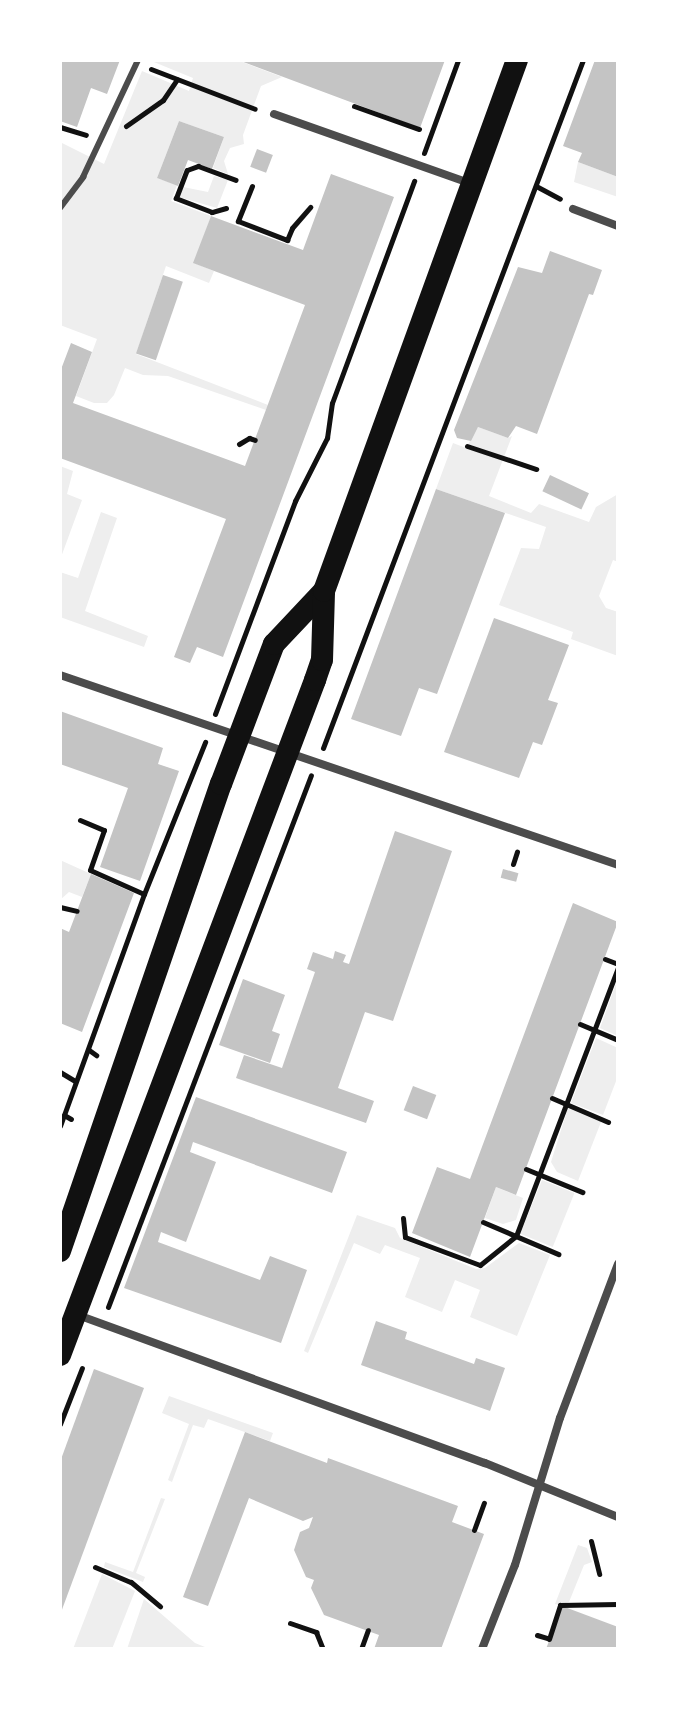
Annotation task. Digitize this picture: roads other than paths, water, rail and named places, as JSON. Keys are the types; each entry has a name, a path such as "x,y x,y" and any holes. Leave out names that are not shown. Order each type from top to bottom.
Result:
{"highway":[{"path":"60,1355 322,660 324,591 517,60"},
{"path":"60,1251 239,736 274,644 324,591"}],"street":[{"path":"274,114 472,184"},
{"path":"573,209 618,226"},
{"path":"60,675 618,865"},
{"path":"482,1649 515,1565 560,1418 618,1264"},
{"path":"75,1314 618,1517"}],"lane":[{"path":"60,208 83,177 138,60"}]}
